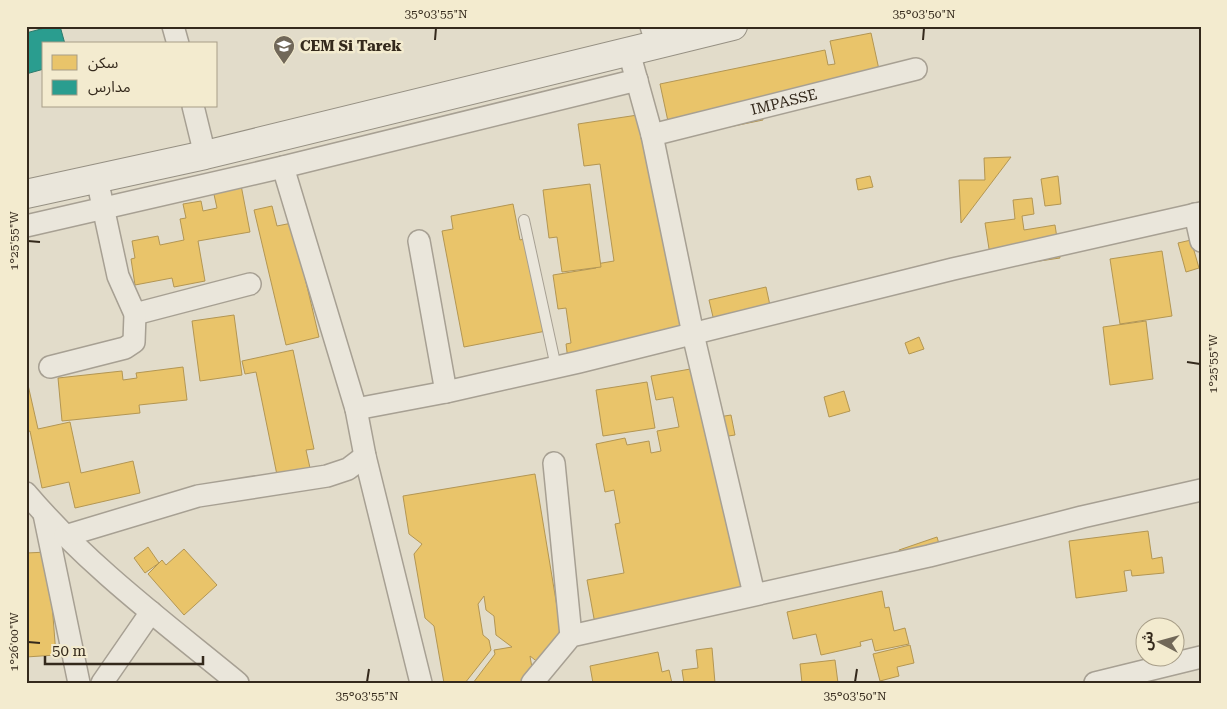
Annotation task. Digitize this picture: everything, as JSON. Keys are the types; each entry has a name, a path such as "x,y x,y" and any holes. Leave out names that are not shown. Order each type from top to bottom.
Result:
{"main road":[{"path":"26,194 205,155 629,52 654,36 733,26"}],"street":[{"path":"173,26 177,42"},
{"path":"629,52 652,135 692,334 754,594"},
{"name":"IMPASSE","path":"652,135 916,69"},
{"path":"26,226 283,167 637,80"},
{"path":"193,108 205,155"},
{"path":"283,167 356,410 365,456 421,683"},
{"path":"50,367 125,348 134,342 134,314 118,276 97,179"},
{"path":"356,410 556,367 953,269 1198,213 1201,241"},
{"path":"419,241 446,392"},
{"path":"134,314 250,284"},
{"path":"65,536 198,496 327,476 348,469 365,456"},
{"path":"554,463 570,636"},
{"path":"532,683 570,636 929,556 1082,517 1201,490"},
{"path":"26,493 65,536 151,612 238,683"},
{"path":"44,514 79,683"},
{"path":"102,683 151,612"},
{"path":"1095,683 1201,657"}],"lane":[{"path":"524,220 556,367"}],"building: سكن":[{"path":"871,33 883,88 762,116 763,120 719,129 708,118 710,132 672,140 660,84 825,50 828,65 835,64 830,41"},
{"path":"651,113 685,342 568,360 566,344 571,343 566,308 558,309 553,275 596,268 596,264 614,261 600,164 584,166 578,124"},
{"path":"1011,157 961,223 959,180 985,180 984,158"},
{"path":"870,176 873,187 858,190 856,179"},
{"path":"1058,176 1061,204 1045,206 1041,179"},
{"path":"590,184 601,267 562,272 557,237 549,238 543,190"},
{"path":"241,185 250,232 198,241 205,281 174,287 172,278 135,285 131,259 135,258 132,241 158,236 160,245 184,240 180,219 186,218 183,204 201,201 203,211 217,208 213,190"},
{"path":"1032,198 1034,214 1022,216 1024,230 1055,225 1060,258 992,268 985,223 1015,219 1013,200"},
{"path":"513,204 520,240 528,238 546,331 464,347 442,231 453,229 451,216"},
{"path":"272,206 277,226 292,223 319,337 286,345 254,210"},
{"path":"1191,240 1199,268 1186,272 1178,243"},
{"path":"1162,251 1172,316 1120,324 1110,259"},
{"path":"766,287 774,324 718,338 709,300"},
{"path":"234,315 242,375 200,381 192,321"},
{"path":"1146,321 1153,379 1110,385 1103,327"},
{"path":"919,337 924,349 909,354 905,343"},
{"path":"293,350 314,449 306,450 310,468 277,475 256,372 245,374 242,361"},
{"path":"183,367 187,400 139,405 140,413 62,421 58,378 122,371 123,380 137,378 136,373"},
{"path":"696,368 706,419 731,415 735,435 716,438 745,596 595,624 587,580 624,573 615,524 620,523 614,490 605,492 596,444 625,438 627,445 649,441 651,453 661,451 657,431 679,427 673,397 656,400 651,376"},
{"path":"26,376 38,429 70,422 81,473 133,461 140,493 75,508 69,482 42,488 30,431 26,432"},
{"path":"647,382 655,428 603,436 596,390"},
{"path":"844,391 850,411 829,417 824,397"},
{"path":"535,474 564,649 548,670 530,656 532,668 539,683 473,683 495,654 494,650 512,647 496,635 494,616 486,610 484,596 478,604 483,635 489,640 491,650 465,683 444,683 434,626 425,618 414,554 422,544 409,534 403,496"},
{"path":"1148,531 1152,559 1162,557 1164,573 1132,576 1131,570 1124,571 1127,591 1076,598 1069,541"},
{"path":"937,537 942,554 905,567 899,550"},
{"path":"148,547 159,563 145,573 134,558"},
{"path":"184,549 217,585 184,615 148,574 162,560 166,565"},
{"path":"48,552 56,655 26,657 26,553"},
{"path":"882,591 885,608 889,607 894,631 905,628 909,644 875,651 872,639 860,642 861,646 821,655 816,634 793,639 787,612"},
{"path":"910,645 914,663 897,667 899,676 880,681 873,654"},
{"path":"712,648 715,683 684,683 682,670 698,668 696,650"},
{"path":"658,652 662,672 669,670 672,683 593,683 590,666"},
{"path":"835,660 838,683 802,683 800,664"}],"building: مدارس":[{"path":"52,26 60,26 64,42 42,42 42,70 26,74 26,33"}],"place":[{"name":"CEM Si Tarek","path":"284,65"}]}
